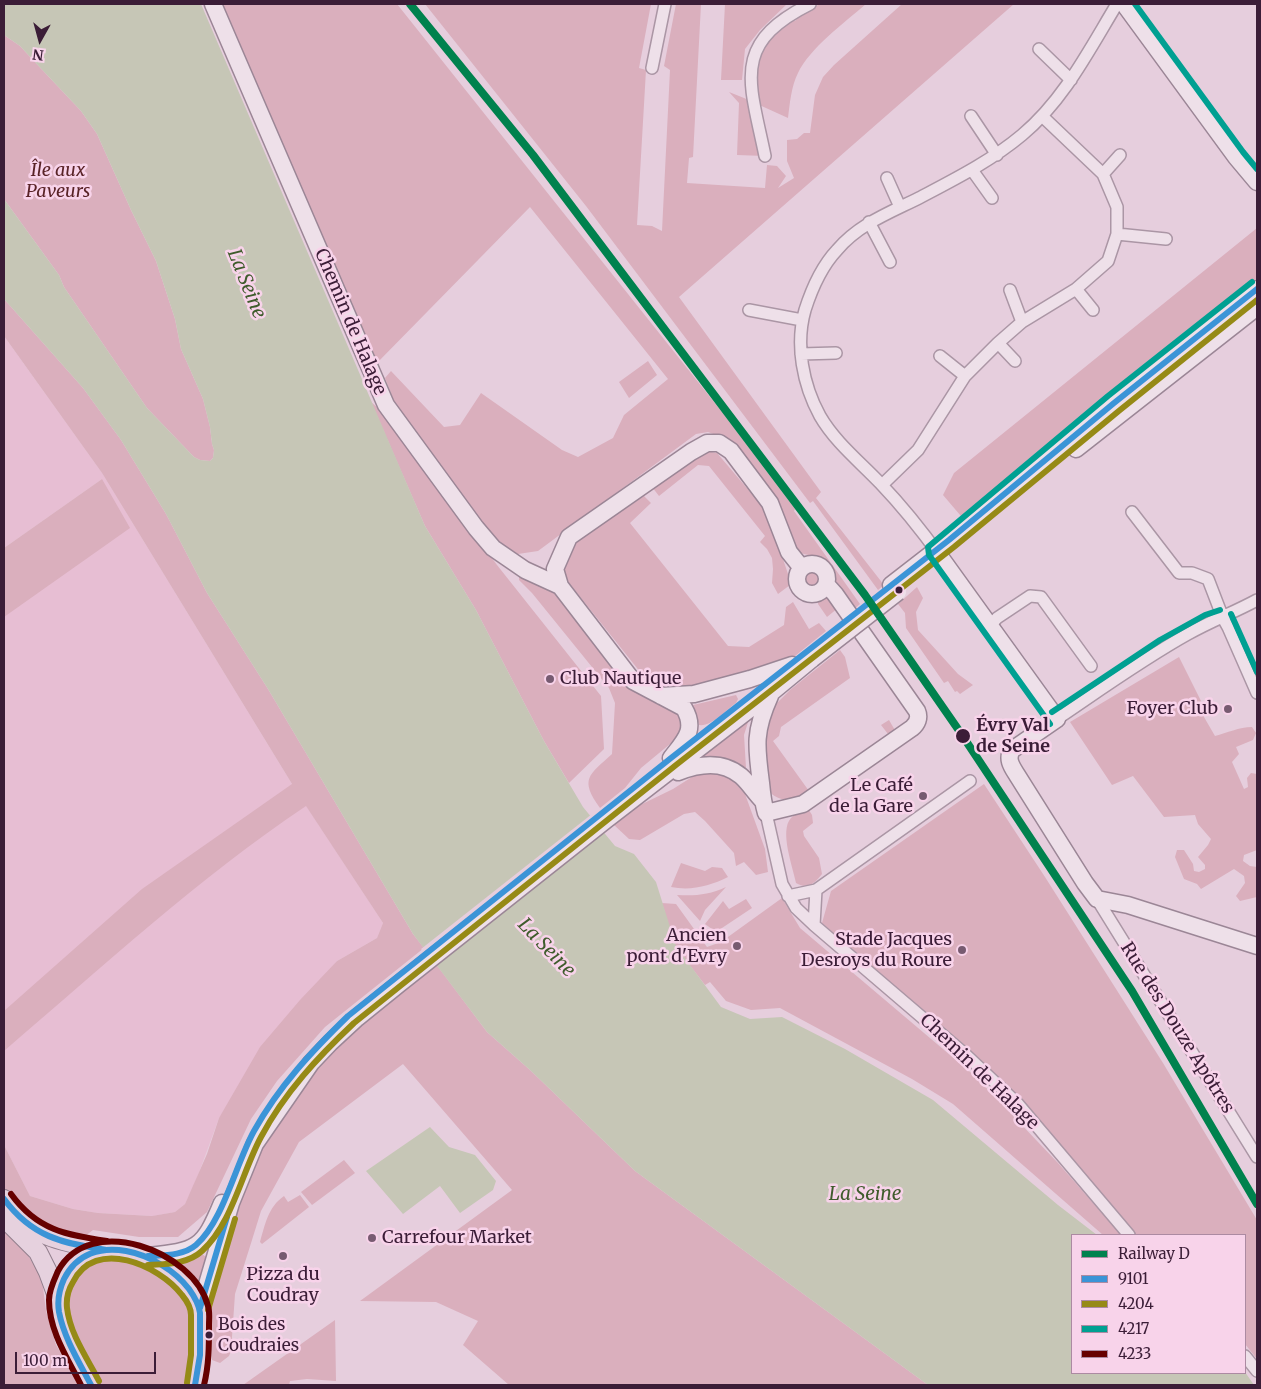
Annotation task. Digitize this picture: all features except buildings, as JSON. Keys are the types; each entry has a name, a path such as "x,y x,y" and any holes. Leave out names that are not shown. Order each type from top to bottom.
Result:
{"main road":[{"name":"Chemin de Halage","path":"213,4 386,405 476,528 493,548 525,570 560,586"},
{"path":"1124,4 1236,157 1257,182"},
{"path":"939,554 1114,403 1257,289"},
{"path":"631,796 661,778 772,692 809,655 1257,307"},
{"path":"671,758 686,739 690,725 688,716 684,708 633,680 560,586 555,569 569,537 691,452 707,443 719,443 731,451 770,503 789,552 801,567"},
{"path":"939,554 1057,719 1012,750 1009,755 1012,767 1097,899 1128,905 1257,946"},
{"path":"809,563 818,564 825,571 827,575 826,584 820,592 816,594 806,593 799,588 796,579 801,567 809,563"},
{"path":"525,570 555,569"},
{"path":"764,807 803,804 912,728 918,719 916,711 835,594 826,584"},
{"path":"148,1256 185,1252 195,1246 206,1235 249,1140 278,1095 305,1058 348,1016 397,981 631,796 671,758 792,665 809,655"},
{"path":"661,696 694,694 750,679 792,665"},
{"path":"764,807 757,757 757,735 760,720 772,692"},
{"path":"661,778 695,765 722,766 742,777 764,807"},
{"path":"195,1385 200,1358 200,1308 231,1203 255,1144 311,1063 397,981"},
{"path":"4,1199 28,1226 50,1238 71,1244 106,1250 130,1251 148,1256 160,1263 181,1281 200,1308"},
{"path":"4,1211 10,1224 38,1252 58,1299"},
{"path":"92,1385 59,1316 58,1299 60,1288 72,1267 82,1258 106,1250"}],"street":[{"path":"652,68 665,4"},
{"path":"764,156 750,79 753,58 761,40 793,7 810,4"},
{"path":"939,554 930,540 882,485 830,432 820,416 810,396 801,354 802,320 816,281 836,250 849,237 869,222 972,170 997,155 1042,116 1071,80 1117,4"},
{"path":"1038,49 1071,80"},
{"path":"971,116 997,155"},
{"path":"882,485 918,450 965,376 998,343 1022,322 1076,289 1108,261 1117,234 1117,207 1103,174 1042,116"},
{"path":"1103,174 1120,156"},
{"path":"972,170 992,198"},
{"path":"887,178 900,207"},
{"path":"869,222 890,262"},
{"path":"1117,234 1166,239"},
{"path":"1076,289 1093,310"},
{"path":"1010,290 1022,322"},
{"path":"749,310 802,320"},
{"path":"998,343 1015,361"},
{"path":"801,354 836,354"},
{"path":"940,356 965,376"},
{"path":"1132,512 1179,573 1192,572 1208,579 1223,618 1257,693"},
{"path":"990,626 998,618 1030,596 1041,597 1091,666"},
{"path":"1057,719 1164,648 1209,623 1223,618 1257,600"},
{"path":"788,896 816,890 970,781"},
{"name":"Chemin de Halage","path":"764,807 782,884 796,908 966,1055 1018,1104 1128,1234"},
{"path":"814,925 816,890"},
{"name":"Rue des Douze Apôtres","path":"1097,899 1257,1157"},
{"path":"1246,1357 1257,1371"}],"shaded area":[{"path":"4,336 102,473 292,784 383,923 377,938 337,961 219,1118 194,1186 185,1204 175,1212 153,1216 98,1213 73,1209 30,1196 4,1145 4,615 102,479 4,548"}],"green space":[{"path":"218,4 397,4 722,412 795,509 794,511 860,604 852,611 841,593 828,564 819,558 798,552 724,438 708,432 696,434 538,551 518,554 503,551 396,406 385,378 391,371 444,427 460,425 481,393 562,450 578,457 613,438 624,415 668,379 530,207 376,364"},
{"path":"425,4 651,4 639,68 646,70 637,225 652,226 662,231 670,70 664,66 676,4 701,4 693,157 689,158 687,183 765,188 767,165 777,166 786,176 778,188 794,178 787,161 787,140 797,139 804,133 810,133 815,95 823,77 902,4 1014,4 679,297 821,492 816,498 884,585 878,590 813,501 810,503 586,206"},
{"path":"725,4 787,4 760,30 745,49 742,80 721,80"},
{"path":"820,4 866,4 828,36 803,64 794,84 788,118 755,103 765,156 737,155 739,103 729,92 754,102 753,58 785,18 795,21 802,13"},
{"name":"Île aux Paveurs","path":"4,35 20,46 81,111 97,134 156,261 175,319 181,349 203,399 214,450 213,458 210,461 194,457 147,408 64,287 59,275 4,199"},
{"path":"1257,228 1257,278 1145,369 966,522 943,495 954,473"},
{"path":"4,299 83,388 121,440 166,514 207,593 268,689 413,934 424,948 325,1027 277,1081 251,1119 207,1212 178,1237 139,1237 93,1230 80,1240 57,1238 4,1196 4,1145 30,1196 73,1209 98,1213 152,1216 175,1212 185,1204 207,1154 219,1118 260,1047 300,1000 337,961 377,938 383,923 306,806 189,893 4,1051 4,1011 142,889 292,784 102,473 4,336"},
{"path":"648,361 657,375 629,398 619,382"},
{"name":"Club Nautique","path":"371,402 385,414 497,565 601,696 604,749 569,783 544,741 476,610 425,526"},
{"path":"705,451 717,453 763,507 771,523 789,577 790,585 778,594 772,583 772,558 760,542 765,536 709,466 698,465 659,496 652,487"},
{"path":"102,479 130,528 4,617 4,548"},
{"path":"644,496 651,503 630,523 728,646 749,647 784,625 786,607 793,602 809,629 819,623 826,631 785,663 684,690 662,686 641,673 569,583 562,569 574,543"},
{"path":"807,568 815,568 821,574 821,582 815,588 807,588 801,582 801,574"},
{"path":"519,573 554,587 627,685 676,710 683,719 684,725 676,739 641,768 625,788 600,808 590,790 589,784 590,778 597,767 612,754 615,703 609,688 532,593 519,580"},
{"path":"917,587 923,598 916,612 918,630 958,674 973,685 960,694 957,691 955,692 948,681 944,683 906,628 905,613 898,604"},
{"path":"827,595 838,608 827,617 818,604 818,600"},
{"path":"840,650 845,657 850,678 781,727 779,736 773,741 809,791 888,734 881,725 889,720 896,732 801,798 781,799 769,792 762,732 776,704 790,690"},
{"path":"1179,657 1201,701 1197,705 1215,736 1247,727 1252,727 1256,733 1253,740 1236,747 1239,754 1232,762 1244,789 1248,787 1247,778 1251,773 1257,774 1257,850 1244,855 1243,861 1250,866 1257,867 1257,897 1240,901 1236,896 1245,883 1244,876 1234,869 1201,889 1197,884 1184,879 1175,857 1177,850 1184,850 1193,864 1194,871 1199,872 1205,869 1205,865 1198,857 1211,839 1198,824 1195,815 1164,817 1133,776 1112,785 1070,722"},
{"path":"736,695 738,699 736,703 723,714 713,721 699,725 693,705"},
{"path":"749,719 744,735 746,768 725,759 700,758"},
{"path":"703,770 726,773 745,794 765,849 768,872 756,875 744,862 736,866 734,853 695,812 684,814 640,840 629,839 613,824 632,809 673,789"},
{"path":"984,784 1163,1063 1257,1220 1257,1359 1246,1345 1246,1234 1135,1234 984,1064 822,923 831,891"},
{"path":"807,807 812,815 813,823 803,831 804,836 819,858 822,874 814,883 804,886 796,883 786,831 791,818"},
{"path":"681,863 705,871 712,867 722,868 728,877 700,887 671,887"},
{"path":"726,887 705,910 700,921 677,895 702,894"},
{"path":"782,898 800,928 976,1077 1058,1163 1120,1234 1102,1234 953,1104 912,1079 780,1008 751,1010 726,1001 710,982 705,985 674,945 662,903 676,904 707,947 721,942"},
{"path":"746,899 752,908 716,932 705,924 723,901 729,909"},
{"path":"436,964 487,1032 530,1070 635,1171 928,1385 509,1385 463,1345 478,1321 436,1302 360,1301 512,1190 403,1064 299,1142 261,1211 235,1294 231,1351 229,1356 220,1363 212,1360 209,1304 231,1219 261,1151 304,1083 318,1065 352,1032"},
{"path":"344,1160 355,1173 312,1205 301,1192"},
{"path":"300,1195 309,1207 262,1244 260,1242 274,1205 284,1196 288,1202"},
{"path":"4,1212 42,1280 46,1311 56,1345 79,1384 4,1385"},
{"path":"198,1251 210,1260 202,1283 197,1289 171,1260"},
{"path":"109,1256 148,1264 175,1286 184,1299 192,1325 192,1354 188,1385 100,1385 84,1357 71,1325 67,1309 68,1293 73,1279 86,1264"},
{"path":"335,1320 336,1381 307,1379 290,1381 289,1385 243,1385"}],"water":[{"name":"La Seine","path":"4,4 201,4 425,526 476,610 544,741 583,807 615,846 634,854 656,882 676,946 721,1007 750,1019 782,1017 845,1049 933,1100 1058,1205 1096,1234 1071,1234 1071,1374 1246,1373 1254,1385 928,1385 635,1171 530,1070 487,1032 413,934 268,689 207,593 166,514 121,440 83,388 4,299 4,199 59,275 64,287 147,408 194,457 210,461 213,458 214,450 203,399 181,349 175,319 156,261 97,134 81,111 20,46 4,35"},
{"path":"430,1127 449,1147 475,1155 496,1181 493,1190 460,1213 440,1186 403,1214 366,1171"}],"pier":[{"path":"592,814 605,830 434,965 421,949"}],"rail line":[{"name":"D","path":"410,4 533,155 865,595 960,732 1132,991 1257,1204"}],"transit line":[{"name":"4217","path":"1135,4 1257,169"},
{"name":"4217","path":"1050,724 929,555 928,547 1108,396 1252,282"},
{"name":"9101","path":"148,1256 173,1254 191,1249 206,1235 221,1207 247,1144 274,1099 297,1070 348,1016 671,758 949,540 1114,403 1257,289"},
{"name":"4204","path":"148,1265 177,1263 190,1259 202,1251 212,1240 229,1212 254,1151 270,1121 291,1090 315,1062 354,1023 676,765 954,547 1257,300"},
{"name":"4217","path":"1052,712 1160,640 1205,615 1220,610"},
{"name":"4217","path":"1231,614 1257,672"},
{"name":"4233","path":"11,1194 31,1216 53,1229 107,1241"},
{"name":"9101","path":"4,1199 15,1212 37,1230 62,1241 106,1250"},
{"name":"9101","path":"200,1308 227,1217"},
{"name":"4204","path":"208,1310 235,1219"},
{"name":"4233","path":"81,1385 65,1355 52,1323 50,1293 58,1271 73,1253 93,1244 116,1242 140,1246 163,1255 183,1269 199,1286 209,1313 207,1370 204,1385"},
{"name":"9101","path":"91,1385 64,1331 59,1312 59,1295 64,1279 76,1263 91,1254 108,1250 126,1251 144,1256 162,1265 177,1276 193,1294 200,1313 200,1355 195,1385"},
{"name":"4204","path":"99,1381 72,1327 67,1308 67,1297 71,1285 83,1268 96,1261 111,1258 127,1260 158,1274 172,1284 187,1302 191,1312 191,1355 187,1383"}],"place":[{"name":"Club Nautique","path":"550,679"},
{"name":"Foyer Club","path":"1228,709"},
{"name":"Évry Val de Seine","path":"963,736"},
{"name":"Le Café de la Gare","path":"923,796"},
{"name":"Ancien pont d'Evry","path":"737,946"},
{"name":"Stade Jacques Desroys du Roure","path":"962,950"},
{"name":"Carrefour Market","path":"372,1238"},
{"name":"Pizza du Coudray","path":"283,1256"},
{"name":"Bois des Coudraies","path":"209,1335"}]}
